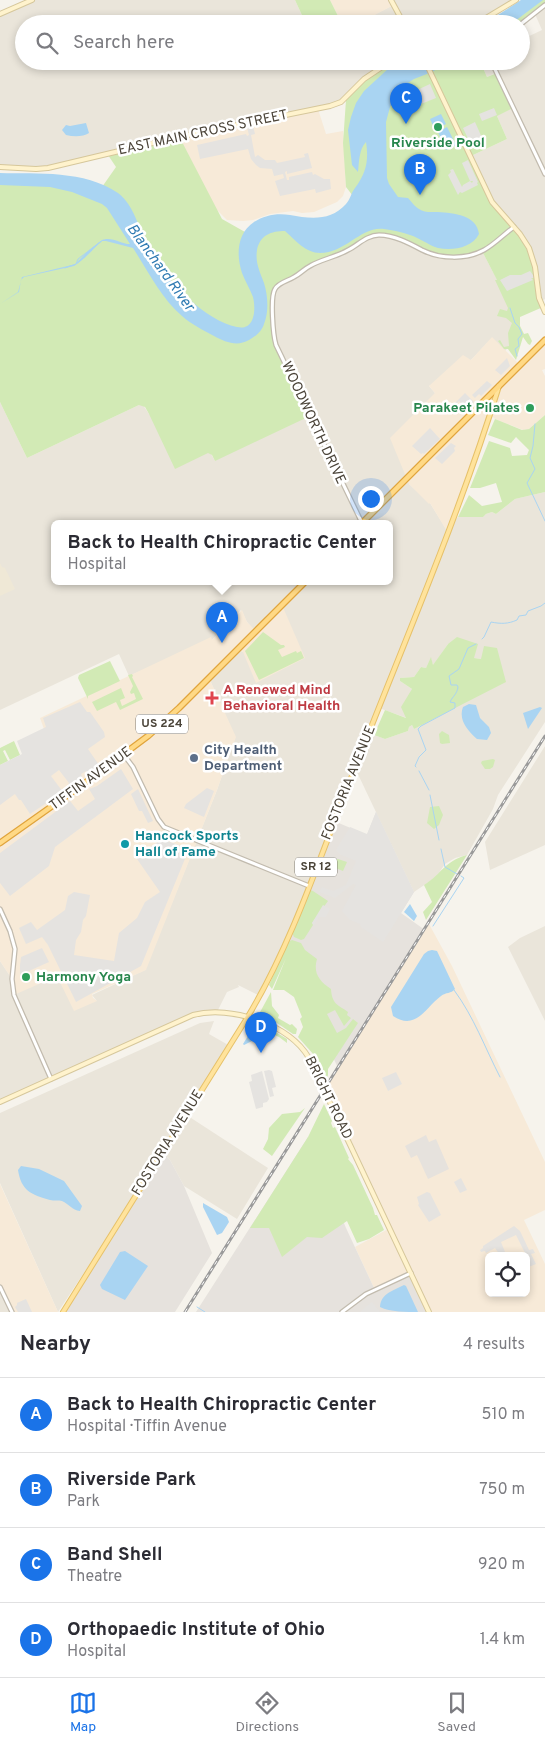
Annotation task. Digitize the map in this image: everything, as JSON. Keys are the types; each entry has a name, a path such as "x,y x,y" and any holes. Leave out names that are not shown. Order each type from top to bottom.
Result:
{"highway":[{"path":"366,520 545,340"},
{"name":"TIFFIN AVENUE","path":"0,843 124,755 170,717 302,585"}],"main road":[{"path":"0,14 32,0"},
{"path":"391,0 399,15"},
{"path":"491,15 516,0"},
{"name":"EAST MAIN CROSS STREET","path":"0,167 44,169 173,138 330,106 341,102 364,79 378,70"},
{"path":"430,70 492,202 526,242 533,258 538,294 545,312"},
{"name":"FOSTORIA AVENUE","path":"63,1312 248,1018 273,973 444,541 499,386"},
{"name":"BRIGHT ROAD","path":"0,1102 193,1015 214,1012 248,1018 280,1029 305,1050 429,1312"}],"street":[{"path":"530,17 545,5"},
{"path":"495,70 545,174"},
{"name":"WOODWORTH DRIVE","path":"360,520 273,335 273,294 278,284 310,266 339,255 372,237 380,235 402,241 430,254 454,257 470,255 485,250 514,227"},
{"path":"124,755 133,768 158,819 164,827 309,886"},
{"path":"0,909 10,930 15,949 12,983 14,995 51,1079"},
{"path":"342,1312 366,1294 412,1273"},
{"path":"0,1287 12,1312"}],"shaded area":[{"path":"32,0 295,0 302,15 15,15 15,70 373,70 363,77 340,100 314,107 314,110 48,168 0,167 0,13"},
{"path":"330,0 391,0 394,5 375,15 338,15"},
{"path":"391,0 513,0 487,15 374,15 393,5"},
{"path":"545,5 545,299 540,302 498,209 471,156 507,139 497,116 496,73 487,77 484,70 530,70 530,36 542,30 535,14"},
{"path":"430,84 436,98 421,104 415,91"},
{"path":"494,108 497,115 482,121 479,114"},
{"path":"318,109 326,134 343,131 346,187 343,196 337,202 314,212 302,213 293,211 270,214 253,220 227,220 216,209 179,137"},
{"path":"475,122 483,140 471,145 463,128"},
{"path":"253,126 255,134 251,135 255,157 258,155 265,160 275,160 277,163 305,157 304,154 308,153 312,168 287,174 287,171 285,172 287,180 289,180 289,177 312,172 313,175 330,179 331,189 316,193 315,189 280,196 275,181 284,178 283,174 274,176 272,169 260,168 251,159 248,149 200,159 197,145 246,134 247,136 249,135 247,127"},
{"path":"468,160 478,185 462,193 460,192 458,195 448,175 451,172 450,170 453,169 462,187 470,181 462,163"},
{"path":"380,235 482,251 517,318 522,332 505,351 492,338 471,360 429,386 435,393 409,484 430,503 448,532 451,524 458,517 483,517 492,512 496,514 515,499 545,492 545,722 498,795 493,809 467,855 455,858 445,864 436,877 414,892 355,768 309,886 260,996 238,985 239,987 227,992 217,1012 193,1015 0,1102 0,961 12,979 57,976 97,1001 92,995 145,970 217,790 235,737 209,678 238,649 243,652 255,631 247,622 241,610 212,640 129,676 119,654 0,710 0,402 27,458 139,405 143,405 149,414 210,452 215,461 280,352 273,335 273,298 275,288 305,269 339,255 368,238","holes":["448,644 474,658 481,659 424,723 414,729 412,725 408,731 385,739 374,735 364,760 359,758 379,708 407,718 412,689 400,681 400,678 414,677 421,667 426,668 431,658 433,666"]},
{"path":"530,271 534,278 531,278 533,280 507,291 500,280 510,275 521,275"},
{"path":"492,337 520,365 545,340 545,369 542,370 545,376 545,415 529,429 523,430 495,419 490,414 448,533 430,503 409,484 390,438 435,393 429,386 463,355 471,360"},
{"path":"507,358 510,366 501,375 495,370"},
{"path":"487,381 492,385 481,396 479,394 475,398 472,395"},
{"path":"465,393 474,402 467,409 459,401 453,407 452,406"},
{"path":"430,428 440,439 424,454 421,454 412,446"},
{"path":"451,443 456,446 454,448 455,451 442,464 435,458"},
{"path":"0,563 5,568 15,589 0,596"},
{"path":"282,605 305,658 256,683 243,652 238,649 209,678 236,737 146,970 92,994 93,998 97,1001 74,1011 57,976 14,995 12,979 0,961 0,765 24,755 44,729 40,718 211,637 212,640 242,610 247,622 256,631"},
{"path":"80,702 87,712 90,712 104,732 105,737 88,749 99,765 88,773 86,771 81,774 82,777 69,787 69,783 59,770 51,776 63,792 30,814 15,794 0,805 0,765 22,754 17,741 46,727 43,718"},
{"path":"545,746 545,845 490,870 485,842"},
{"path":"121,769 133,789 55,847 49,866 10,896 0,883 0,853 70,801 78,811 95,799 89,789 97,786"},
{"path":"207,788 214,791 204,817 184,808 186,804"},
{"path":"138,789 153,821 148,823 142,811 139,811 131,794"},
{"path":"376,812 414,892 401,913 425,930 338,1068 287,958 280,957 334,821 367,835"},
{"path":"376,812 414,892 383,942 361,927 360,924 350,920 342,911 356,885 353,884 335,898 319,892 322,887 333,891 346,885 356,861 341,855 336,850 350,827 367,834"},
{"path":"162,839 189,849 141,966 76,1002 48,945 42,937 26,944 19,928 31,922 37,930 65,910 68,896 74,892 90,895 86,916 83,920 81,932 76,940 74,955 114,961 119,933 137,918 145,902 160,892 137,859 138,856"},
{"path":"323,905 330,909 326,917 319,917 314,925 312,923"},
{"path":"429,924 452,966 545,1162 545,1210 524,1220 545,1264 545,1312 429,1312 375,1290 355,1247 390,1228 324,1089"},
{"path":"545,926 545,1021 508,947 520,938"},
{"path":"42,948 49,962 20,975 21,957"},
{"path":"214,1021 209,1034 230,1046 58,1312 0,1183 0,1113 200,1023"},
{"path":"262,1071 269,1099 263,1103 263,1107 256,1109 249,1082 252,1081 251,1075"},
{"path":"264,1071 272,1071 276,1087 272,1088 274,1096 270,1097"},
{"path":"396,1072 402,1084 388,1091 382,1078"},
{"path":"188,1116 268,1168 237,1219 184,1186 170,1160 164,1154"},
{"path":"426,1135 429,1142 436,1139 449,1169 428,1179 417,1155 411,1158 405,1146"},
{"path":"308,1137 346,1228 375,1290 412,1273 429,1312 196,1312"},
{"path":"164,1154 170,1160 184,1186 212,1253 175,1312 65,1312"},
{"path":"461,1178 467,1190 460,1193 454,1182"},
{"path":"0,1184 58,1312 12,1312 0,1287"},
{"path":"427,1192 430,1193 441,1215 429,1222 418,1205 417,1197"},
{"path":"514,1226 520,1231 529,1250 533,1249 535,1253 531,1254 536,1264 530,1266 530,1252 524,1252 516,1235 501,1242 505,1252 498,1252 495,1248 488,1252 481,1252 480,1250 483,1246"},
{"path":"0,1287 12,1312 0,1312"},
{"path":"26,1299 32,1312 18,1312 15,1307 17,1303"},
{"path":"372,1302 380,1312 360,1312 367,1306"}],"green space":[{"path":"295,0 330,0 338,15 302,15"},
{"path":"535,0 545,0 545,5 530,17 530,15 512,15"},
{"path":"381,70 484,70 487,77 497,73 513,108 497,116 507,139 471,156 492,202 526,242 543,307 520,317 520,326 524,334 528,333 532,341 530,345 523,337 516,360 508,349 504,349 498,341 500,340 504,347 509,346 508,333 512,323 506,318 497,316 500,309 507,311 508,308 495,280 497,280 482,251 470,255 439,256 382,233 375,233 343,250 307,265 305,269 280,283 273,291 272,326 276,345 310,416 215,461 212,455 208,453 175,469 149,414 145,407 139,405 27,458 0,402 0,181 102,187 116,167 108,155 180,138 222,219 245,232 281,224 319,253 334,250 363,209 346,187 343,143 346,100 370,77"},
{"path":"545,415 545,492 515,499 496,514 492,512 483,517 458,517 469,495 482,506 502,502 496,483 480,488 470,488 489,441 510,448 512,456 527,455 529,450 516,437 511,443 488,435 495,419 522,430 529,429"},
{"path":"263,632 281,645 284,645 285,647 278,650 282,657 296,651 297,653 301,651 304,658 259,680 245,651"},
{"path":"457,637 478,644 474,658 481,659 484,646 497,648 506,682 414,729 412,725 408,731 385,739 374,735 385,710 406,718 401,707 412,689 400,681 400,678 414,677 421,667 426,668 431,657 433,665 448,644"},
{"path":"110,661 120,681 88,696 88,699 78,678 79,675"},
{"path":"132,674 143,699 120,710 116,702 97,711 92,702 121,688 125,698 120,700 122,706 136,699 134,693 131,694 130,692 133,686 128,675"},
{"path":"442,731 449,735 450,743 440,743 439,734"},
{"path":"14,741 20,755 10,760 5,750 3,751 8,761 0,765 0,748"},
{"path":"495,760 493,767 485,769 481,763 482,761"},
{"path":"439,806 443,815 439,825 434,829 427,823 430,807"},
{"path":"467,855 426,920 423,912 432,902 424,885 448,864"},
{"path":"336,859 347,862 343,871 333,867"},
{"path":"310,890 328,901 312,923 313,925 304,939 301,940 294,937 292,932"},
{"path":"292,940 301,943 305,950 317,959 316,968 318,976 331,989 336,1003 348,1012 347,1015 351,1018 344,1026 335,1010 327,1014 337,1033 346,1028 353,1019 358,1023 328,1069 326,1080 314,1055 298,1037 303,1027 300,1019 302,1017 294,997 284,990 273,990 286,958 272,989 269,985 288,942"},
{"path":"271,992 272,1006 279,1015 278,1018 290,1025 292,1024 297,1029 296,1034 259,1014"},
{"path":"255,1023 287,1039 287,1043 279,1037 254,1026"},
{"path":"324,1104 332,1121 333,1128 335,1127 348,1159 353,1165 375,1215 377,1215 384,1230 369,1239 357,1243 347,1221 322,1238 307,1237 282,1257 269,1228 250,1228 308,1137"},
{"path":"305,1108 272,1156 263,1149 268,1139 269,1128 282,1114 300,1112"}],"water":[{"path":"521,0 543,0 523,15 498,15"},
{"name":"Blanchard River","path":"387,70 435,70 414,79 402,87 390,107 386,122 387,178 398,197 408,198 421,210 457,214 469,219 474,223 479,234 472,243 455,249 438,248 414,236 376,229 360,235 338,249 320,253 305,248 285,231 271,233 263,237 257,250 258,267 266,293 266,319 258,334 240,343 231,343 218,338 193,324 174,309 161,293 133,248 102,241 74,266 24,277 21,280 22,277 76,264 90,249 99,242 106,239 130,244 107,208 102,204 72,192 50,187 0,185 0,173 61,175 91,180 118,193 124,198 154,257 173,283 185,295 210,316 224,323 237,327 248,326 253,318 254,307 253,297 242,273 239,259 239,245 244,232 254,222 271,215 285,214 313,218 327,216 340,210 349,201 366,166 366,142 361,152 358,172 352,165 348,130 356,103 364,91"},
{"path":"441,114 446,124 435,130 430,119"},
{"path":"86,123 89,133 84,135 66,135 62,130 66,125"},
{"path":"447,127 456,145 446,150 438,132"},
{"path":"469,704 476,705 480,718 489,727 491,733 487,740 477,739 463,721 463,707"},
{"path":"542,708 528,729 523,713"},
{"path":"410,904 417,916 414,921 404,912"},
{"path":"432,950 437,951 455,989 441,996 420,1016 414,1019 408,1021 401,1020 393,1016 391,1007 424,954"},
{"path":"253,1031 265,1034 267,1038 256,1039 244,1045 248,1036"},
{"path":"21,1166 39,1169 64,1181 82,1206 80,1211 62,1201 43,1198 28,1191 19,1177 18,1170"},
{"path":"203,1203 227,1217 229,1222 222,1233 217,1235 203,1207"},
{"path":"125,1251 148,1266 125,1300 102,1289 100,1285 120,1252"},
{"path":"404,1285 418,1312 394,1311 380,1307 385,1295"}],"waterway":[{"path":"65,268 76,264 78,259 103,240"},
{"path":"510,308 515,323 522,334 518,339 519,346 515,349 517,356"},
{"path":"535,424 530,458 535,469 527,483 545,521"},
{"path":"482,639 491,622 504,623 517,620 519,616 526,615 528,611 545,603"},
{"path":"416,767 419,757 426,750 418,729 455,708 455,703 450,702 458,687 457,685 451,685 449,676 459,669 468,648 476,644"},
{"path":"419,771 429,790"},
{"path":"430,795 439,840"},
{"path":"441,849 445,867 457,874"},
{"path":"433,926 464,878 461,876"},
{"path":"454,990 473,1022 500,1077"},
{"path":"197,1307 205,1312"}],"railway":[{"path":"185,1312 545,736"}],"place":[{"name":"Band Shell","path":"406,124"},
{"name":"Riverside Pool","path":"438,127"},
{"name":"Riverside Park","path":"420,195"},
{"name":"Parakeet Pilates","path":"530,408"},
{"name":"Back to Health Chiropractic Center","path":"222,643"},
{"name":"A Renewed Mind Behavioral Health","path":"212,698"},
{"name":"City Health Department","path":"194,758"},
{"name":"Hancock Sports Hall of Fame","path":"125,844"},
{"name":"Harmony Yoga","path":"26,977"},
{"name":"Orthopaedic Institute of Ohio","path":"261,1053"}]}
